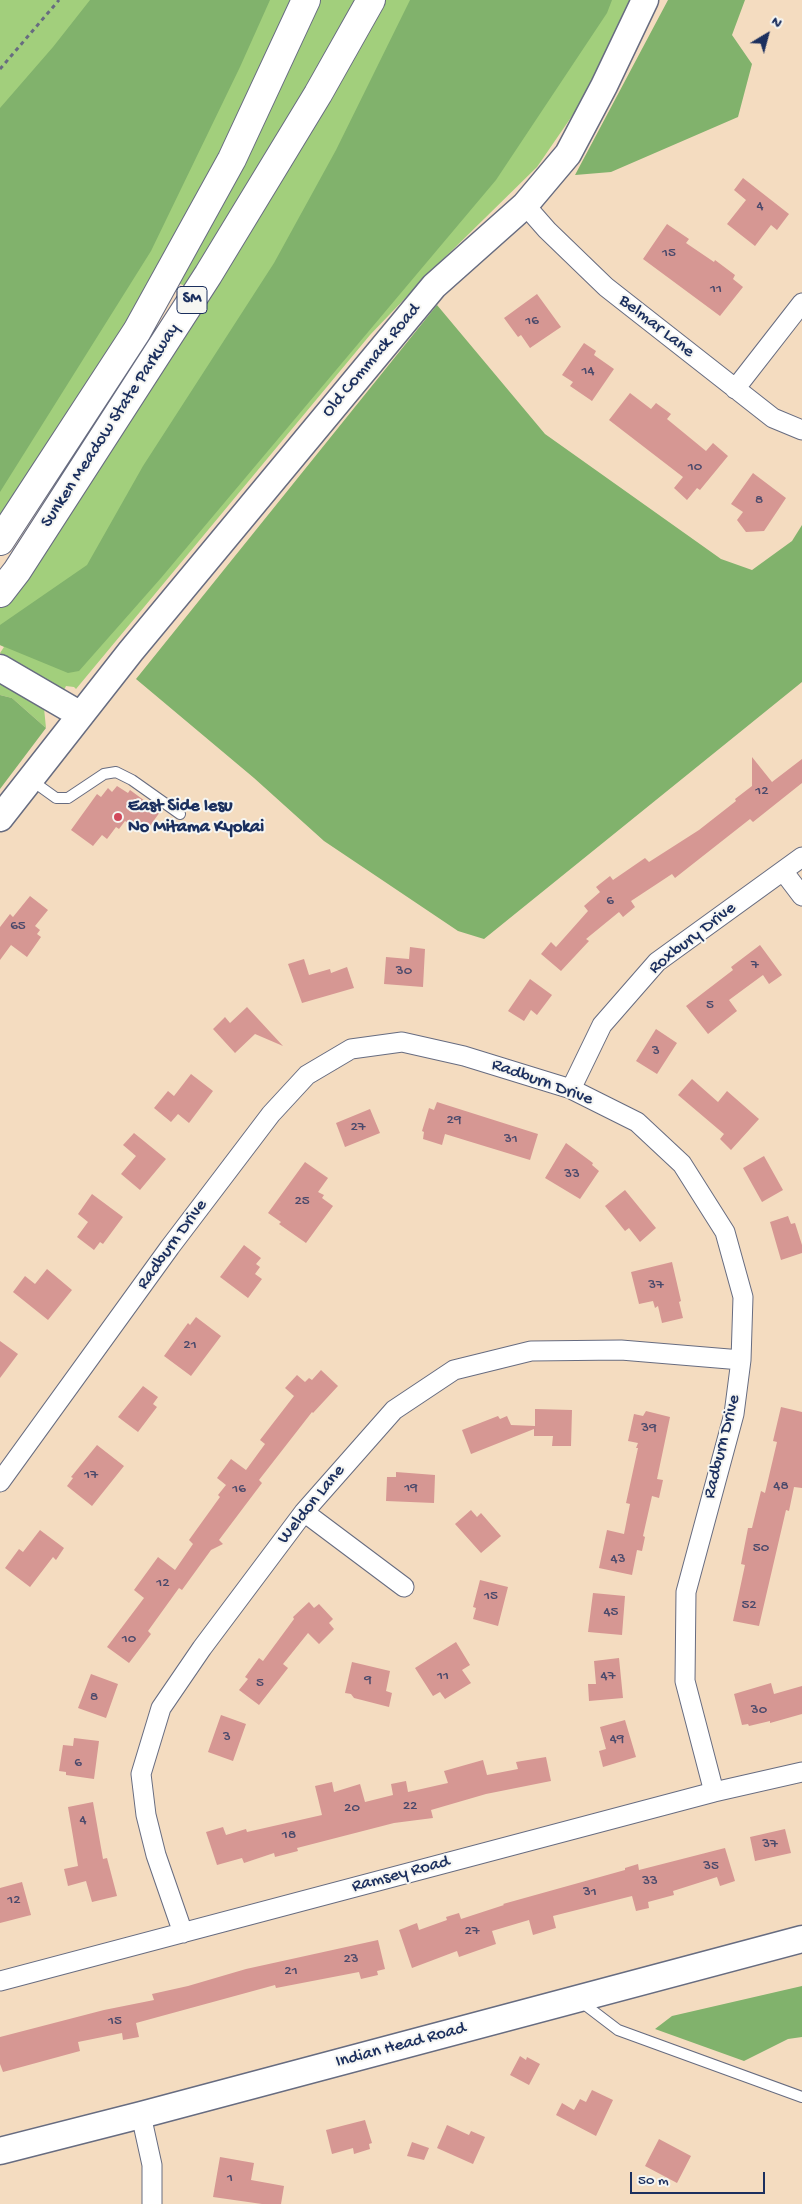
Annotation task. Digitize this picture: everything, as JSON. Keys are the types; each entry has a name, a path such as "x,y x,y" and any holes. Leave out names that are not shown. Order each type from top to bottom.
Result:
{"highway":[{"name":"Sunken Meadow State Parkway","path":"0,541 137,331 232,159 306,0"},
{"name":"Sunken Meadow State Parkway","path":"0,593 17,571 66,497 208,275 318,94 371,0"}],"street":[{"name":"Old Commack Road","path":"0,818 80,714 434,286 525,205 568,154 604,86 645,0"},
{"name":"Belmar Lane","path":"525,205 547,230 606,287 773,418 802,430"},
{"path":"735,388 802,303"},
{"path":"0,668 80,714"},
{"name":"Roxbury Drive","path":"571,1089 602,1025 657,962 784,872 802,857"},
{"path":"784,872 802,896"},
{"name":"Radburn Drive","path":"0,1482 170,1247 271,1114 307,1075 352,1049 402,1042 464,1056 571,1089 637,1122 682,1164 725,1232 743,1297 741,1360 734,1414 686,1592 686,1681 714,1792"},
{"name":"Weldon Lane","path":"183,1933 156,1855 146,1815 141,1774 161,1708 202,1648 304,1512 394,1410 454,1370 531,1351 621,1350 741,1360"},
{"path":"304,1512 404,1587"},
{"name":"Ramsey Road","path":"0,1981 714,1792 802,1772"},
{"name":"Indian Head Road","path":"0,2151 141,2116 802,1939"},
{"path":"141,2116 152,2165 152,2204"}],"lane":[{"path":"30,779 56,798 68,798 104,774 116,772 132,780 180,814"},
{"path":"577,1999 618,2030 802,2097"}],"path":[{"path":"0,69 59,0"}],"green space":[{"path":"0,0 296,0 188,218 74,409 0,515"},
{"path":"90,0 270,0 240,67 151,251 0,492 0,108 53,47"},
{"path":"319,0 355,0 287,120 188,287 175,282"},
{"path":"381,0 631,0 585,97 537,167 432,270 370,335 76,689 66,686 63,692 0,653 4,647 0,645 0,605"},
{"path":"410,0 612,0 607,13 496,180 161,578 79,671 68,673 0,645 0,625 87,565 143,466 274,263 336,150"},
{"path":"668,0 745,0 732,35 752,64 738,117 611,172 575,175"},
{"path":"437,305 545,434 721,559 752,570 792,541 802,525 802,682 484,939 458,931 324,841 254,778 136,679"},
{"path":"0,681 44,708 46,728 12,698 0,695"},
{"path":"0,695 12,698 46,728 0,789"},
{"path":"802,1986 802,2037 788,2039 744,2061 655,2029 672,2016"}],"building":[{"path":"743,178 789,214 777,230 771,225 755,246 727,224 746,200 734,190"},
{"path":"667,224 689,239 686,243 714,262 715,260 735,275 733,279 743,287 720,316 643,259"},
{"path":"537,294 561,327 530,348 521,335 518,337 504,318"},
{"path":"584,343 596,351 594,355 614,369 592,401 570,386 573,382 562,375"},
{"path":"630,393 651,409 656,403 671,414 667,419 706,451 713,443 728,456 700,490 697,488 687,500 674,488 683,477 609,420"},
{"path":"753,473 786,498 764,531 746,532 737,520 743,512 731,504"},
{"path":"752,757 772,782 802,759 802,783 753,822 750,819 675,878 672,874 631,901 635,907 623,917 619,912 586,939 589,941 561,971 541,954 551,942 556,947 588,911 584,906 600,892 596,887 610,876 613,880 645,858 649,862 699,830 736,801 735,799 752,786"},
{"name":"East Side Iesu No Mitama Kyokai","path":"117,786 128,793 130,790 160,812 144,834 125,821 119,829 116,827 107,839 102,835 93,846 71,830 97,794 101,797 108,788 112,792"},
{"path":"30,896 48,910 35,926 40,930 37,934 41,937 27,957 11,945 0,960 0,927 10,914 13,917"},
{"path":"760,945 782,975 769,984 763,975 729,1000 737,1011 708,1034 686,1006 733,970 731,967"},
{"path":"410,947 425,949 423,987 384,984 386,957 409,959"},
{"path":"304,959 309,975 330,969 331,973 347,967 354,988 302,1003 288,964"},
{"path":"530,979 552,995 537,1015 531,1010 524,1021 508,1011"},
{"path":"247,1007 283,1046 255,1034 235,1053 213,1029 225,1017 230,1023"},
{"path":"656,1029 677,1043 657,1074 636,1061"},
{"path":"191,1074 213,1091 189,1123 178,1114 171,1122 154,1108 168,1091 174,1096"},
{"path":"692,1079 718,1102 727,1091 759,1119 731,1150 720,1139 724,1134 678,1095"},
{"path":"437,1102 538,1134 530,1160 445,1134 442,1145 423,1139 424,1132 422,1131 429,1108 434,1110"},
{"path":"370,1109 380,1133 345,1147 336,1123"},
{"path":"134,1133 166,1159 140,1190 121,1174 136,1156 123,1145"},
{"path":"566,1143 593,1163 592,1165 599,1171 580,1199 545,1178"},
{"path":"764,1156 783,1190 762,1202 743,1168"},
{"path":"305,1162 328,1178 318,1192 324,1195 322,1198 333,1206 306,1243 279,1224 281,1222 268,1213"},
{"path":"625,1190 656,1228 640,1242 629,1228 625,1231 605,1206"},
{"path":"92,1194 123,1217 103,1244 100,1242 94,1250 77,1237 88,1222 78,1214"},
{"path":"788,1216 791,1224 795,1223 802,1245 802,1253 781,1260 770,1222"},
{"path":"244,1245 261,1258 256,1264 260,1267 255,1274 262,1279 248,1298 220,1277"},
{"path":"672,1262 683,1318 662,1323 658,1306 655,1308 653,1301 639,1304 631,1272"},
{"path":"47,1269 72,1290 48,1320 13,1292 25,1276 35,1284"},
{"path":"196,1317 221,1336 191,1376 164,1356 188,1323 190,1325"},
{"path":"0,1341 18,1354 0,1378"},
{"path":"321,1370 338,1386 312,1412 259,1480 262,1483 219,1540 223,1544 211,1550 182,1590 179,1588 148,1631 151,1634 129,1663 107,1647 144,1598 134,1590 158,1557 175,1570 193,1544 189,1540 220,1497 218,1495 226,1485 217,1478 231,1459 246,1470 265,1444 260,1440 294,1396 285,1388 297,1375 305,1382 309,1378 312,1380"},
{"path":"143,1386 158,1397 153,1404 157,1407 138,1432 118,1417"},
{"path":"781,1407 802,1412 802,1488 794,1487 789,1511 786,1510 759,1626 733,1621 745,1565 741,1564 748,1528 752,1528 761,1491 765,1493 777,1442 773,1441"},
{"path":"535,1409 572,1410 571,1446 552,1446 553,1436 534,1436 534,1429 471,1454 462,1430 498,1416 500,1419 507,1416 511,1425 535,1426"},
{"path":"646,1411 670,1417 657,1479 663,1480 659,1498 652,1496 643,1536 645,1537 642,1551 637,1550 632,1575 599,1568 607,1530 624,1534 630,1504 626,1503 638,1448 636,1448 638,1443 628,1441 634,1414 643,1416"},
{"path":"97,1445 124,1466 92,1506 67,1486 73,1478 71,1477"},
{"path":"396,1472 435,1475 434,1503 386,1501 387,1477 396,1477"},
{"path":"471,1510 477,1517 481,1513 501,1536 481,1553 455,1524"},
{"path":"40,1530 64,1548 56,1560 53,1557 30,1587 5,1568 19,1549 23,1552"},
{"path":"480,1580 508,1587 498,1626 473,1619 476,1608 473,1607"},
{"path":"593,1593 625,1596 622,1635 588,1632"},
{"path":"309,1602 314,1608 319,1604 333,1619 329,1623 334,1629 319,1644 308,1633 283,1664 288,1668 259,1705 239,1690 248,1679 245,1677 259,1658 263,1661 294,1619 293,1617"},
{"path":"456,1642 470,1665 462,1670 471,1683 445,1699 440,1692 433,1696 415,1668"},
{"path":"619,1658 623,1698 589,1701 588,1684 596,1684 594,1661"},
{"path":"352,1662 390,1671 386,1691 392,1693 389,1707 354,1698 351,1694 345,1693"},
{"path":"91,1674 118,1684 106,1718 78,1708"},
{"path":"771,1683 774,1694 802,1686 802,1714 770,1723 770,1721 749,1726 748,1724 742,1725 734,1694"},
{"path":"221,1715 246,1724 233,1761 208,1752"},
{"path":"625,1720 636,1757 603,1767 599,1751 606,1749 600,1727"},
{"path":"74,1738 99,1741 94,1779 66,1775 66,1772 59,1771 63,1745 73,1746"},
{"path":"546,1757 551,1781 486,1794 431,1810 433,1818 394,1823 297,1848 298,1851 275,1857 274,1853 244,1863 242,1858 217,1865 206,1832 223,1827 226,1835 246,1829 247,1832 322,1815 315,1786 332,1782 334,1792 360,1784 365,1802 393,1795 391,1784 406,1781 408,1792 448,1783 444,1771 483,1760 487,1775 518,1769 516,1762"},
{"path":"93,1802 103,1859 107,1858 117,1896 92,1902 86,1881 68,1886 64,1869 78,1866 68,1807"},
{"path":"785,1829 791,1853 755,1861 750,1837"},
{"path":"725,1848 735,1881 720,1886 717,1877 673,1891 674,1895 648,1902 649,1908 636,1911 632,1896 553,1916 556,1928 533,1935 529,1920 492,1931 496,1944 459,1957 457,1951 412,1968 399,1930 417,1923 419,1930 447,1920 446,1917 459,1913 461,1919 503,1904 625,1870 625,1868 638,1864 639,1870"},
{"path":"22,1882 31,1915 0,1923 0,1888"},
{"path":"378,1940 385,1969 377,1971 378,1975 361,1979 359,1972 276,1988 275,1985 136,2023 139,2037 123,2040 122,2033 78,2042 80,2051 3,2072 0,2064 0,2037 104,2010 154,2000 152,1994 188,1986 246,1969"},
{"path":"520,2056 526,2060 527,2057 540,2064 529,2085 510,2075"},
{"path":"592,2090 613,2100 596,2136 556,2115 562,2103 574,2110 580,2099 586,2102"},
{"path":"365,2120 372,2143 369,2144 370,2149 354,2154 353,2148 332,2154 326,2130"},
{"path":"447,2125 469,2135 471,2131 485,2137 473,2164 437,2148"},
{"path":"659,2139 691,2156 677,2183 645,2166"},
{"path":"412,2142 429,2148 424,2160 407,2156"},
{"path":"220,2157 254,2163 251,2180 284,2186 281,2204 262,2204 213,2197"}],"place":[{"name":"East Side Iesu No Mitama Kyokai","path":"118,817"}]}
